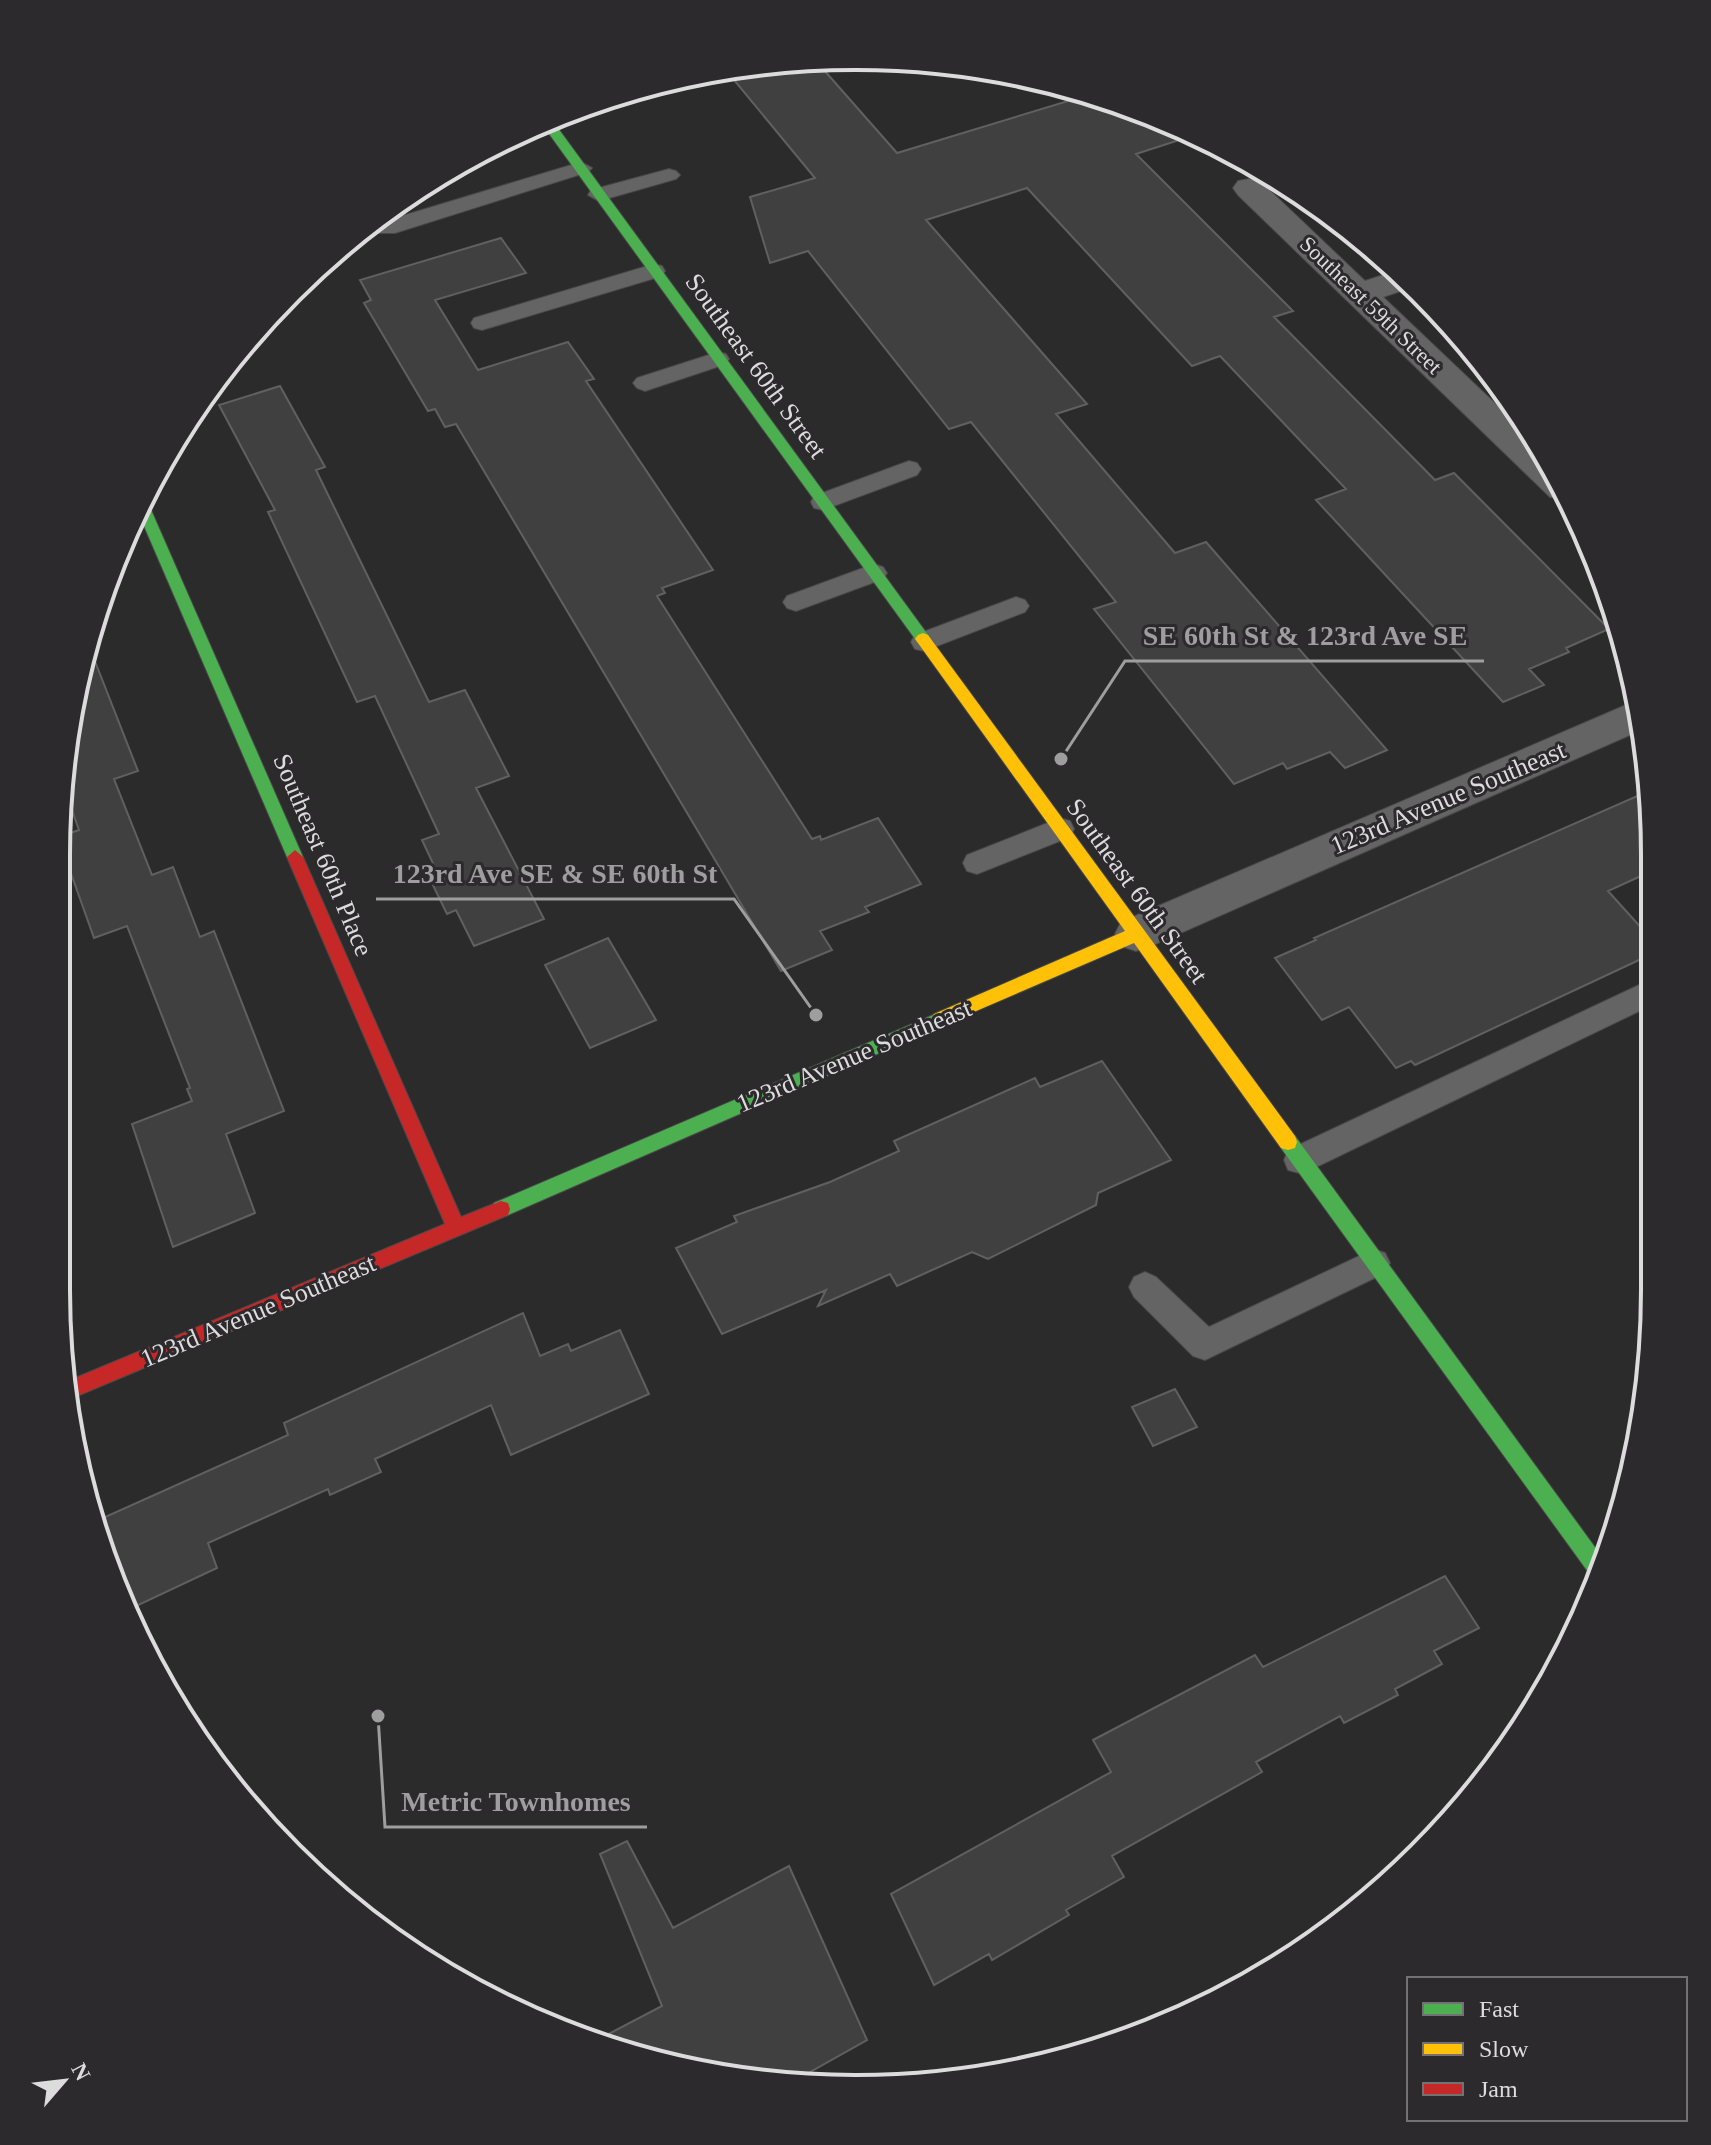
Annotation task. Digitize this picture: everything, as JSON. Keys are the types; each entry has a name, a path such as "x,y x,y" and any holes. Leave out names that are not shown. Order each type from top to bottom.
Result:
{"street":[{"name":"Southeast 60th Street","path":"553,131 1592,1561"},
{"name":"Southeast 59th Street","path":"1249,188 1535,461"},
{"path":"1360,294 1392,283"},
{"name":"Southeast 60th Place","path":"147,517 456,1228"},
{"name":"123rd Avenue Southeast","path":"76,1387 456,1228 1629,719"}],"lane":[{"path":"386,226 387,228 581,168"},
{"path":"599,195 669,175"},
{"path":"482,323 654,271"},
{"path":"645,383 718,359"},
{"path":"823,502 909,469"},
{"path":"796,602 874,573"},
{"path":"924,642 1016,606"},
{"path":"977,863 1060,829"},
{"path":"1299,1160 1641,996"},
{"path":"1145,1287 1205,1345 1374,1263"}],"building":[{"path":"825,71 897,153 1070,100 1179,140 1136,154 1293,311 1274,317 1435,480 1454,473 1607,630 1566,648 1569,652 1529,669 1544,685 1503,702 1316,500 1346,489 1220,356 1192,366 1027,188 926,220 1087,404 1056,414 1175,553 1206,542 1387,750 1345,768 1330,752 1287,769 1283,763 1234,784 1094,609 1116,602 971,422 949,429 808,251 770,263 750,197 815,178 734,80"},
{"path":"501,238 526,273 435,300 478,370 568,342 594,379 586,381 713,570 662,588 665,593 657,596 812,839 820,836 821,840 878,818 921,884 865,907 869,912 820,931 832,950 781,971 456,424 445,427 435,409 428,411 364,303 371,300 360,280"},
{"path":"280,386 325,467 316,470 429,702 465,690 509,776 476,788 544,919 474,946 456,910 447,914 428,875 437,872 422,840 439,834 375,696 357,702 268,512 275,510 219,405"},
{"path":"95,661 138,771 114,779 152,875 173,867 200,937 214,931 284,1111 226,1134 255,1213 173,1247 132,1124 192,1101 187,1089 190,1088 127,926 94,938 70,871 71,833 79,830 72,804 85,702"},
{"path":"1638,796 1641,876 1608,891 1641,928 1641,959 1415,1065 1411,1061 1396,1068 1349,1007 1322,1020 1275,958 1316,940 1314,938"},
{"path":"608,938 656,1020 590,1048 545,965"},
{"path":"1102,1061 1171,1160 1098,1193 1096,1205 988,1259 972,1252 897,1286 890,1274 818,1306 826,1290 722,1334 676,1248 737,1222 734,1216 830,1182 899,1151 894,1141 1035,1078 1040,1087"},
{"path":"523,1313 540,1356 568,1344 571,1351 620,1330 649,1394 511,1455 491,1405 375,1459 381,1472 330,1495 328,1489 208,1543 217,1568 137,1606 104,1517 288,1435 284,1423"},
{"path":"1175,1389 1197,1427 1153,1446 1132,1407"},
{"path":"1445,1576 1479,1628 1434,1651 1442,1664 1395,1689 1398,1695 1344,1723 1340,1716 1256,1762 1262,1772 1112,1856 1124,1877 1066,1910 1069,1915 992,1960 989,1954 934,1985 891,1894 1111,1772 1093,1740 1255,1655 1263,1667"},
{"path":"627,1841 673,1928 789,1866 867,2040 808,2073 702,2060 608,2034 662,2006 600,1854"}],"traffic: fast":[{"path":"553,131 923,639"},
{"path":"147,517 295,857"},
{"path":"501,1209 940,1019"},
{"path":"1288,1142 1592,1561"}],"traffic: slow":[{"path":"923,639 1288,1142"},
{"path":"940,1019 1136,934"}],"traffic: jam":[{"path":"295,857 456,1228"},
{"path":"76,1387 501,1209"}],"place":[{"name":"SE 60th St & 123rd Ave SE","path":"1061,759"},
{"name":"123rd Ave SE & SE 60th St","path":"816,1015"},
{"name":"Metric Townhomes","path":"378,1716"}]}
